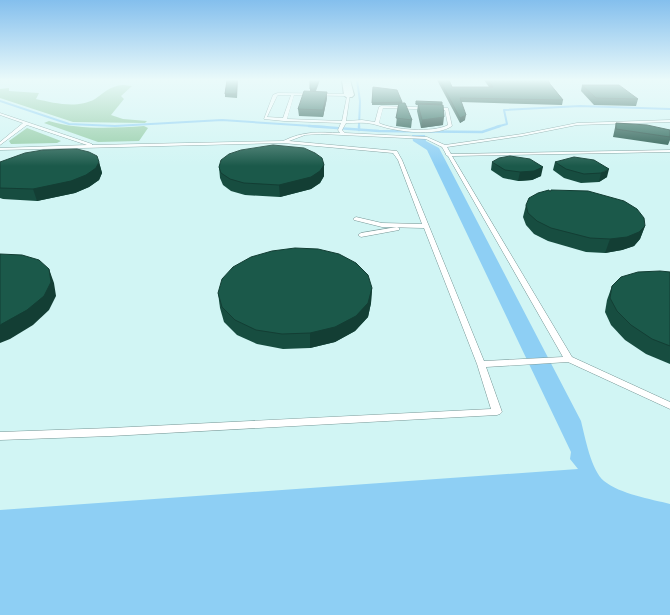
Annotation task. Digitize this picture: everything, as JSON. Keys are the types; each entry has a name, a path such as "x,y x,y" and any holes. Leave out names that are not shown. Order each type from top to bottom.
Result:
{"lane":[{"path":"269,109 265,118 343,126 363,122 377,123 397,129 444,130 450,126 447,109 440,109"},
{"path":"284,120 288,109"},
{"path":"345,135 343,126 347,109"},
{"path":"377,123 380,109"},
{"path":"0,114 95,147"},
{"path":"283,142 304,134 399,136 428,138 444,146 522,135 577,124 670,122"},
{"path":"0,144 26,123"},
{"path":"0,149 283,142 394,152 400,160 481,364 497,412 164,430 0,436"},
{"path":"444,146 569,359"},
{"path":"448,154 670,152"},
{"path":"356,219 382,225 426,226"},
{"path":"361,235 406,226"},
{"path":"481,364 569,359 670,406"}],"green space":[{"path":"33,109 116,109 111,115 123,119 147,121 145,123 73,122"},
{"path":"49,121 84,127 144,126 148,128 139,141 98,142 44,123"},
{"path":"27,128 61,141 57,143 11,144 9,141"}],"water":[{"path":"412,135 425,135 426,141 439,148 581,421 589,453 599,476 618,489 636,496 670,504 670,615 0,615 0,510 578,469 570,459 571,452 427,150 413,141"}],"building":[{"path":"298,109 323,109 323,110"},
{"path":"398,109 407,109 412,120 396,118"},
{"path":"419,109 443,109 444,117 422,120"},
{"path":"455,109 464,109 466,115 460,118"},
{"path":"616,123 647,125 670,130 670,137 616,129"},
{"path":"273,145 304,148 322,158 324,165 320,171 311,177 279,185 244,183 230,179 221,173 219,167 221,160 229,154 241,150"},
{"path":"77,149 97,156 99,162 96,168 86,175 71,181 33,189 0,188 0,162 25,153 43,150"},
{"path":"510,156 530,159 543,167 534,171 520,172 505,170 492,162 499,158"},
{"path":"574,157 594,160 609,169 601,173 584,174 566,169 555,162"},
{"path":"549,190 550,192 551,190 588,191 624,201 637,209 644,218 645,226 639,232 627,237 610,239 590,238 551,228 537,221 528,213 526,205 529,198"},
{"path":"295,248 318,249 339,254 356,263 368,275 372,288 368,303 356,316 335,327 310,333 282,334 256,330 235,320 222,307 218,293 222,279 233,267 251,257 272,251"},
{"path":"0,254 22,255 39,260 49,269 51,282 44,296 27,310 0,325"},
{"path":"638,272 670,272 670,346 652,339 631,325 617,311 610,298 612,286 621,277"}],"waterway":[{"path":"23,109 69,124 115,126 222,120 327,127"},
{"path":"359,127 360,109"},
{"path":"496,127 507,124 504,110 529,109"},
{"path":"661,109 670,109"},
{"path":"309,126 359,130"},
{"path":"359,130 482,132 500,126"}]}
